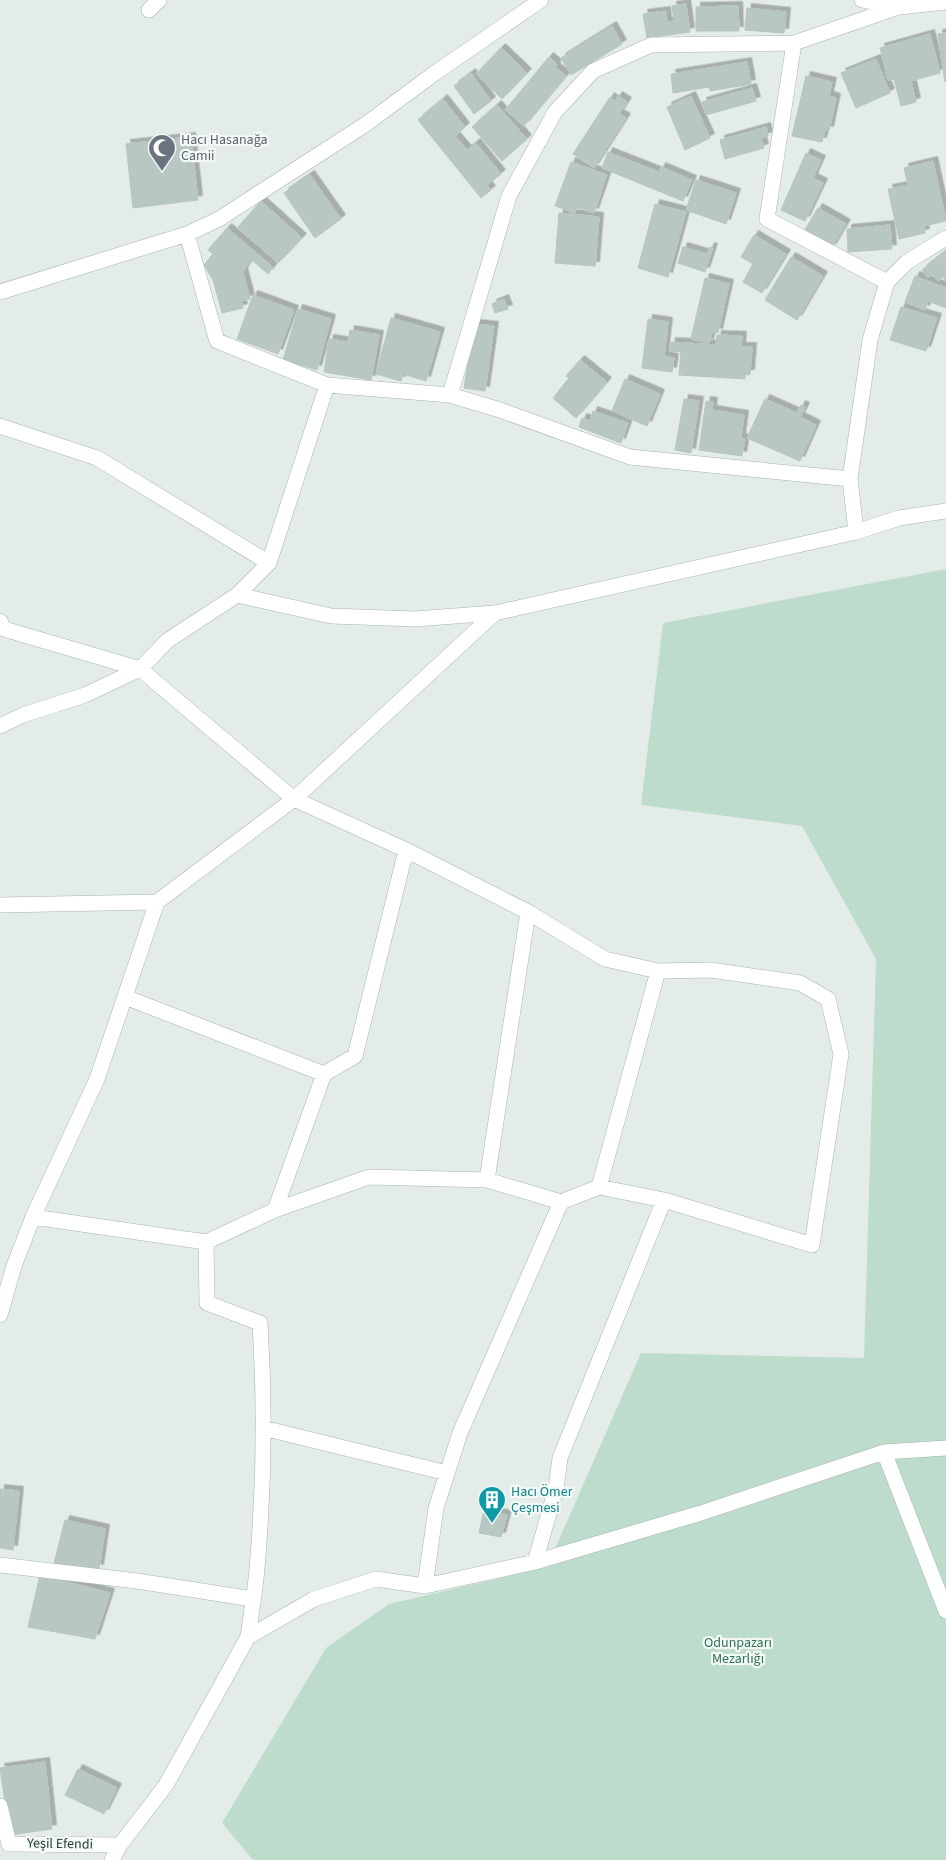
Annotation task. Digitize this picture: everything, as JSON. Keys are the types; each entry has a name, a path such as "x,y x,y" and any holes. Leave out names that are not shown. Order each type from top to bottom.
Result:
{"street":[{"path":"0,292 187,234 220,219 366,124 541,0"},
{"path":"862,0 899,7"},
{"path":"450,395 509,196 555,112 593,71 651,45 794,43 899,7 946,2"},
{"path":"794,43 767,219 887,282"},
{"path":"187,234 217,341 327,385 450,395 500,410 630,457 850,480"},
{"path":"856,532 850,480 870,340 887,282 907,262 946,238"},
{"path":"0,726 23,715 85,695 140,669 167,641 237,596 269,563 327,385"},
{"path":"0,426 97,458 269,563"},
{"path":"237,596 331,616 415,619 495,613 856,532 899,518 946,511"},
{"path":"0,1316 7,1266 33,1217 97,1078 158,902 294,799 495,613"},
{"path":"0,621 4,629 140,669 294,799 406,850 528,912 605,959 658,972 710,970 800,983 828,998 841,1054 812,1245 664,1200 599,1187 561,1202 487,1180 369,1177 275,1210 206,1242 33,1217"},
{"path":"275,1210 324,1074 356,1056 406,850"},
{"path":"0,905 158,902"},
{"path":"487,1180 528,912"},
{"path":"599,1187 658,972"},
{"path":"125,997 324,1074"},
{"path":"535,1562 556,1489 560,1458 664,1200"},
{"path":"425,1586 436,1508 460,1433 561,1202"},
{"path":"112,1860 120,1845 166,1785 248,1637 257,1570 263,1428 260,1323 207,1303 206,1242"},
{"path":"263,1428 447,1473"},
{"path":"248,1637 314,1599 376,1579 425,1586 535,1562 701,1513 884,1452 946,1448"},
{"path":"884,1452 946,1611"},
{"path":"0,1565 137,1581 253,1599"},
{"name":"Yeşil Efendi","path":"0,1806 4,1843 120,1845"}],"green space":[{"name":"Odunpazarı Mezarlığı","path":"946,569 946,1860 253,1860 222,1823 326,1648 389,1604 547,1567 641,1353 864,1358 876,959 802,826 641,805 663,623"}],"building":[{"path":"686,4 690,32 647,38 643,14 666,11 667,22 674,21 672,6"},
{"path":"738,6 739,31 696,31 696,7"},
{"path":"747,8 786,12 784,33 745,30"},
{"path":"612,26 622,44 571,75 561,58"},
{"path":"946,33 946,81 945,82 938,34"},
{"path":"930,34 940,73 911,81 916,102 901,106 894,79 888,80 880,48"},
{"path":"501,48 527,73 502,99 476,74"},
{"path":"549,57 557,64 555,67 566,76 524,126 505,110"},
{"path":"876,59 890,93 856,108 841,73"},
{"path":"747,62 751,84 710,91 709,87 673,93 671,74"},
{"path":"471,73 491,101 474,114 454,86"},
{"path":"806,76 832,82 829,96 836,98 829,131 825,130 822,142 792,136"},
{"path":"752,88 756,101 706,115 702,102"},
{"path":"618,96 627,102 619,114 626,118 594,168 573,154 610,97 615,101"},
{"path":"691,96 710,138 685,150 667,107"},
{"path":"443,99 465,127 455,136 467,150 476,143 501,174 487,185 491,190 481,198 418,120"},
{"path":"497,105 527,139 502,161 472,127"},
{"path":"766,127 768,136 761,138 764,148 725,159 720,140"},
{"name":"Hacı Hasanağa Camii","path":"191,137 198,200 133,208 126,144"},
{"path":"608,152 659,172 661,167 692,180 683,201 602,168"},
{"path":"806,153 821,160 813,178 823,183 805,221 781,210"},
{"path":"933,161 946,221 924,226 925,233 899,239 888,189 908,185 904,168"},
{"path":"571,162 607,175 594,213 577,207 575,213 555,206"},
{"path":"310,175 341,219 315,238 284,193"},
{"path":"696,180 736,193 726,224 686,210"},
{"path":"261,201 302,238 278,263 238,227"},
{"path":"655,204 686,212 668,277 638,268"},
{"path":"818,208 846,224 831,249 803,233"},
{"path":"559,213 599,217 595,266 555,263"},
{"path":"890,225 892,249 848,252 847,229"},
{"path":"227,228 273,267 268,274 251,259 243,272 213,280 204,265 213,254 208,250"},
{"path":"754,235 786,254 762,293 743,282 753,264 741,257"},
{"path":"683,247 707,254 710,247 713,248 705,272 678,263"},
{"path":"946,251 946,281 943,277 938,281 932,274 928,278 922,270"},
{"path":"791,257 823,276 797,320 765,300"},
{"path":"243,272 250,299 241,301 243,308 222,313 213,280"},
{"path":"915,276 946,288 946,308 928,301 925,310 905,302"},
{"path":"705,278 729,284 718,333 712,332 709,343 691,339"},
{"path":"253,295 294,310 278,354 237,339"},
{"path":"504,299 508,309 495,313 492,304"},
{"path":"901,307 937,318 926,351 890,340"},
{"path":"298,309 331,319 317,370 283,360"},
{"path":"391,318 440,332 426,381 403,374 401,381 376,374"},
{"path":"648,319 668,322 664,356 674,358 672,372 642,368"},
{"path":"474,324 494,326 485,391 464,388"},
{"path":"350,330 379,335 371,380 324,372 329,339 348,342"},
{"path":"717,335 742,336 741,347 752,347 750,374 745,374 745,379 679,375 681,352 670,351 671,342 716,345"},
{"path":"580,360 607,382 576,418 553,398 569,378 566,376"},
{"path":"625,379 660,394 647,426 612,411"},
{"path":"684,399 699,401 691,453 675,450"},
{"path":"765,399 797,413 801,405 805,407 800,417 816,425 800,461 747,438"},
{"path":"706,401 713,402 712,410 744,415 741,438 745,439 742,456 699,450"},
{"path":"593,411 628,423 621,443 579,427 582,418 590,421"},
{"path":"0,1489 19,1491 13,1550 0,1548"},
{"name":"Hacı Ömer Çeşmesi","path":"484,1510 507,1515 501,1537 479,1533"},
{"path":"65,1520 105,1529 99,1569 54,1563"},
{"path":"40,1575 110,1593 95,1639 28,1627"},
{"path":"45,1762 52,1829 10,1835 0,1768"},
{"path":"78,1769 117,1788 104,1814 65,1795"}],"place":[{"name":"Hacı Hasanağa Camii","path":"162,172"},
{"name":"Hacı Ömer Çeşmesi","path":"492,1524"}]}
